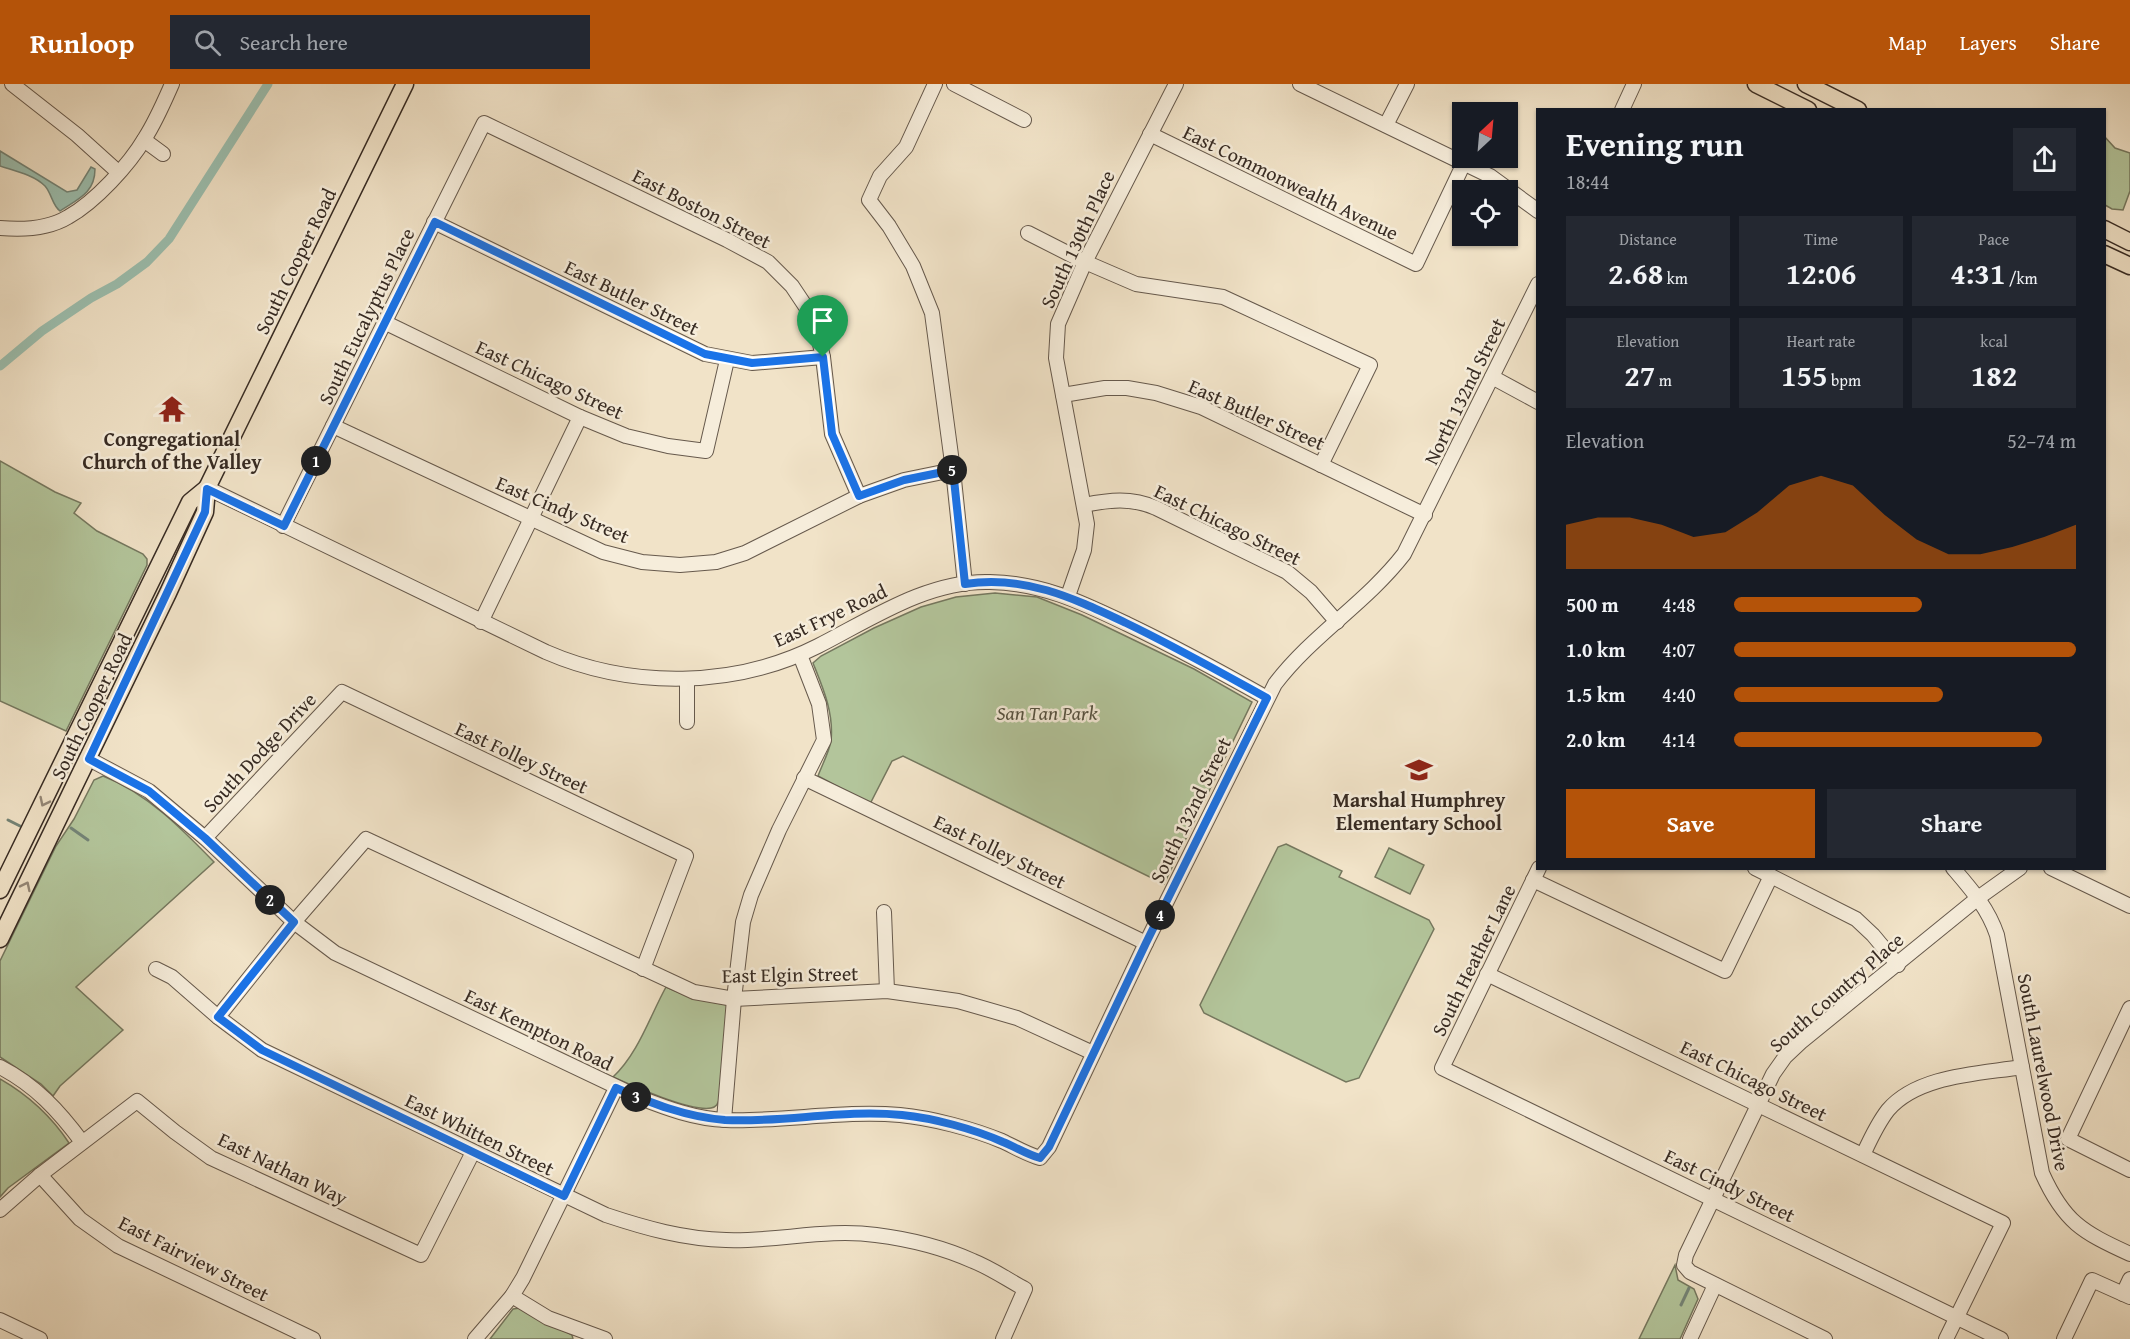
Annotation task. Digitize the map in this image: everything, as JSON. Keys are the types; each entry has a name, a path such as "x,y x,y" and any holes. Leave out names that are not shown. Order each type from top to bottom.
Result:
{"main road":[{"name":"South Cooper Road","path":"0,939 89,759 205,512 207,489 405,84"},
{"path":"1756,84 1804,108"},
{"path":"1806,84 1854,108"},
{"path":"2106,230 2130,242"},
{"path":"2106,255 2130,266"},
{"name":"South Cooper Road","path":"0,890 190,502 207,489"},
{"path":"165,553 182,561"},
{"path":"70,750 89,759"}],"street":[{"path":"12,84 77,135 118,172"},
{"path":"0,228 47,225 67,218 94,197 144,140 172,84"},
{"path":"934,84 906,147 880,176 868,201 889,226 914,266 932,313 953,470 965,584"},
{"path":"954,84 1024,120"},
{"name":"South 130th Place","path":"1068,596 1084,550 1087,524 1056,358 1057,331 1085,262 1176,84"},
{"path":"1300,84 1452,157"},
{"path":"1386,125 1407,84"},
{"path":"1623,108 1634,84"},
{"name":"South Eucalyptus Place","path":"284,526 484,123"},
{"name":"East Boston Street","path":"484,123 728,240 768,262 792,286 814,320 823,357 832,434 859,496"},
{"name":"East Commonwealth Avenue","path":"1150,134 1416,264 1462,168"},
{"path":"144,140 163,154"},
{"path":"1474,168 1490,176 1536,210"},
{"name":"East Butler Street","path":"435,222 705,354 752,363 823,357"},
{"path":"1028,233 1085,262 1136,284 1223,297 1370,365 1321,465"},
{"name":"North 132nd Street","path":"1425,515 1536,288"},
{"name":"East Chicago Street","path":"384,322 580,417 626,436 668,446 706,451 727,360"},
{"path":"1492,377 1536,401"},
{"name":"East Butler Street","path":"1063,395 1105,388 1127,388 1182,400 1201,407 1425,515"},
{"path":"481,621 580,417"},
{"name":"East Cindy Street","path":"333,426 603,552 642,562 680,565 716,562 745,553 859,496 904,480 953,470"},
{"name":"East Frye Road","path":"207,489 557,657 594,669 639,677 687,679 740,672 800,655 913,598 939,589 989,582 1046,589 1068,596 1166,642 1267,698"},
{"name":"East Chicago Street","path":"1084,505 1125,499 1143,502 1156,508 1287,572 1311,592 1337,622"},
{"name":"South 132nd Street","path":"1040,1158 1049,1147 1146,943 1275,684 1296,657 1337,622 1394,567 1404,554 1425,515"},
{"path":"724,1120 734,999 744,922 751,895 804,778 824,740 819,704 800,655"},
{"path":"687,679 687,722"},
{"name":"East Folley Street","path":"342,692 686,856 643,969"},
{"name":"South Dodge Drive","path":"205,838 342,692"},
{"name":"East Kempton Road","path":"89,759 149,791 205,838 294,922 335,953 616,1088 675,1111 724,1120 863,1113 927,1119 1002,1141 1026,1154 1040,1158"},
{"name":"East Folley Street","path":"804,778 1146,943"},
{"name":"East Elgin Street","path":"294,922 366,839 694,992 734,999 887,991 958,1001 1017,1018 1093,1053"},
{"path":"1759,870 1856,918 1898,964"},
{"path":"1955,870 1978,898 2017,870"},
{"path":"2055,870 2130,906"},
{"path":"1536,874 1725,971 1771,876"},
{"name":"South Heather Lane","path":"1442,1068 1536,874"},
{"name":"South Country Place","path":"1715,1285 1690,1272 1684,1265 1686,1254 1773,1074 1802,1041 1978,898"},
{"name":"South Laurelwood Drive","path":"1978,898 1992,919 1997,935 2042,1173 2064,1213 2080,1228 2130,1254"},
{"path":"884,912 887,991"},
{"path":"218,1017 294,922"},
{"name":"East Whitten Street","path":"156,969 172,977 218,1017 262,1050 606,1215 649,1229 693,1238 728,1240 838,1233 876,1235 930,1247 973,1260 1025,1290 1003,1339"},
{"name":"East Chicago Street","path":"1487,974 2003,1223 1957,1317"},
{"path":"2130,1008 2068,1139 2130,1170"},
{"path":"0,1067 25,1081 43,1096 59,1111 82,1142 0,1210"},
{"path":"1863,1155 1875,1130 1889,1109 1907,1093 1935,1081 2022,1067"},
{"name":"East Cindy Street","path":"1442,1068 2001,1339"},
{"path":"475,1339 512,1296 523,1278 616,1088"},
{"name":"East Nathan Way","path":"82,1142 137,1101 211,1158 421,1255 473,1152"},
{"name":"East Fairview Street","path":"40,1175 80,1219 118,1246 313,1339"},
{"path":"2064,1339 2092,1280 2127,1296 2130,1279"},
{"path":"1689,1339 1715,1285 1825,1339"},
{"path":"512,1296 548,1318 586,1336 605,1339"},
{"path":"1946,1339 1957,1317"},
{"path":"0,1320 40,1339"}],"green space":[{"path":"2106,138 2115,148 2130,153 2130,191 2123,210 2112,209 2106,206"},
{"path":"0,461 55,492 81,503 74,513 97,531 143,554 147,559 147,565 66,731 0,701"},
{"name":"San Tan Park","path":"995,593 1037,597 1082,615 1194,669 1252,702 1164,884 903,756 892,761 870,804 818,776 831,741 831,721 827,701 813,663 821,656 874,628 921,607 956,597"},
{"path":"103,776 149,802 214,862 76,987 123,1030 60,1086 53,1096 41,1084 0,1057 0,961 56,846 74,819 94,780"},
{"path":"1286,844 1342,871 1339,877 1429,920 1434,929 1359,1078 1346,1082 1204,1013 1200,1005 1278,847"},
{"path":"1389,848 1424,865 1410,894 1375,877"},
{"path":"666,987 692,998 727,1005 720,1098 713,1107 690,1106 647,1092 613,1077 637,1046"},
{"path":"0,1079 38,1107 69,1143 8,1188 0,1197"},
{"path":"1675,1265 1678,1280 1694,1289 1698,1299 1680,1339 1639,1339"},
{"path":"520,1308 572,1335 573,1339 490,1339 513,1309"}],"shaded area":[{"path":"0,151 67,192 77,190 91,167 95,169 92,184 79,199 60,211 41,182 0,166"}],"waterway":[{"path":"0,366 42,331 91,298 117,284 147,262 169,239 268,84"},
{"path":"8,820 20,826"},
{"path":"71,828 88,840"},
{"path":"1681,1305 1689,1288"}],"place":[{"name":"Congregational Church of the Valley","path":"172,409"},
{"name":"Marshal Humphrey Elementary School","path":"1419,770"}],"route":[{"path":"435,222 705,354 752,363 823,357 832,434 859,496 904,480 953,470 965,584 989,582 1013,584 1046,589 1068,596 1166,642 1267,698 1146,943 1049,1147 1040,1158 1026,1154 1002,1141 927,1119 863,1113 724,1120 675,1111 616,1088 564,1196 262,1050 218,1017 294,922 205,838 149,791 89,759 205,512 207,489 284,526 435,222"}]}
